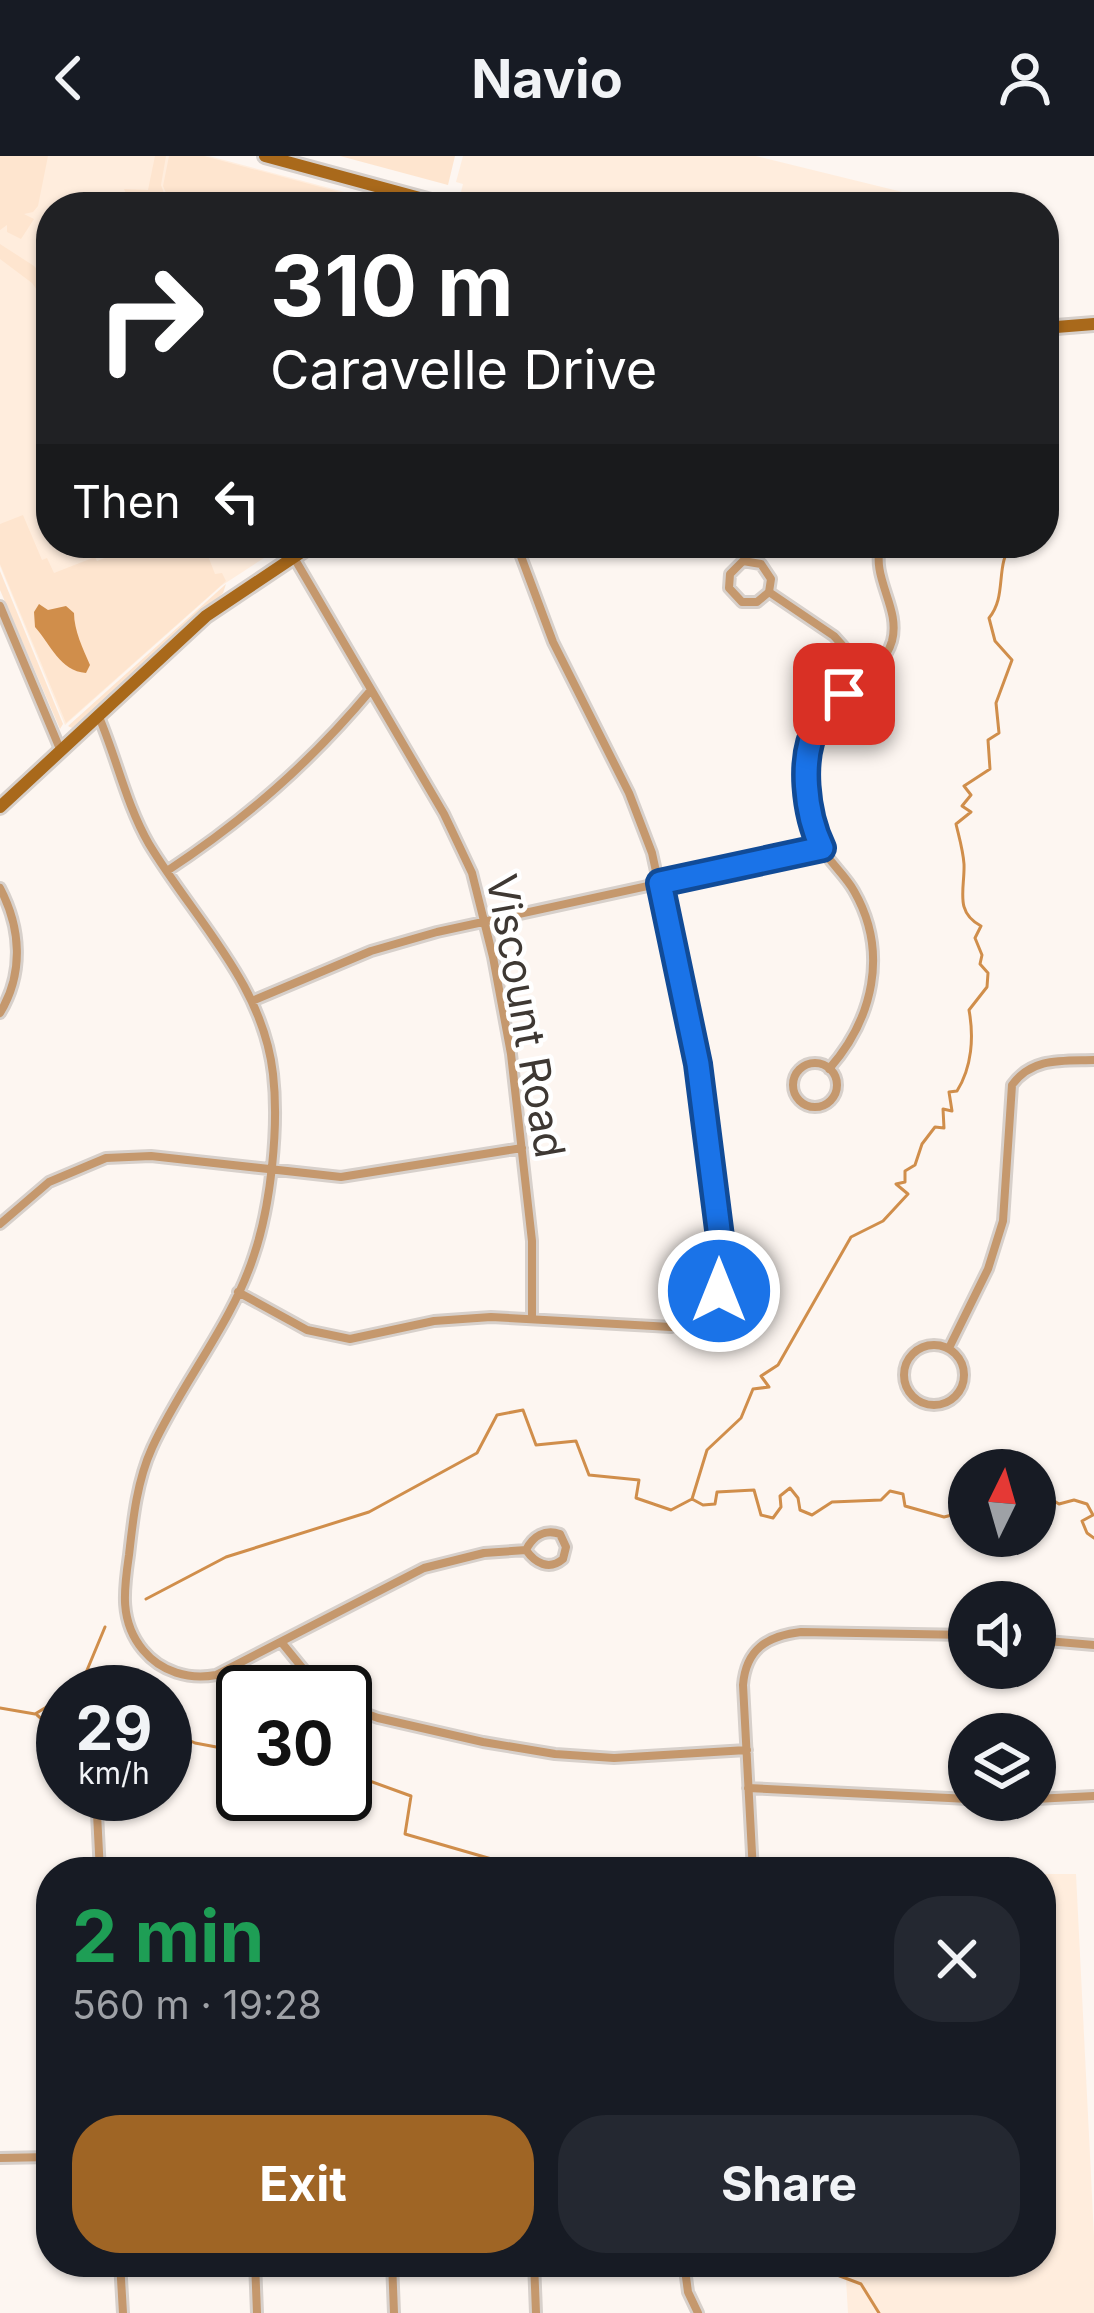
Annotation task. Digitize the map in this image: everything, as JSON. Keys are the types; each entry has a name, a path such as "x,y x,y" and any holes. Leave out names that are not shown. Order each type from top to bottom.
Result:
{"main road":[{"path":"265,156 398,192"},
{"path":"1059,327 1094,324"},
{"path":"0,807 206,616 289,558"}],"street":[{"name":"Viscount Road","path":"293,558 459,842 484,920 511,1054 532,1241 532,1317"},
{"path":"238,1292 307,1330 350,1340 434,1321 532,1317 670,1327 701,1316 719,1291 722,1253 698,1064 660,883 642,822 553,643 522,558"},
{"path":"829,1069 860,1025 874,963 863,908 822,848 808,798 811,742 830,708 889,648 893,631 878,574 880,558"},
{"path":"757,562 770,574 769,592 758,602 738,600 729,589 730,574 739,563 757,562"},
{"path":"769,592 834,636 867,673"},
{"path":"0,605 61,751"},
{"path":"167,871 272,796 372,690"},
{"path":"98,716 134,813 252,1001 273,1075 275,1114 256,1248 238,1292 151,1450 136,1502 124,1607 130,1629 149,1657 188,1676 227,1672 424,1568 467,1556 526,1550 547,1532 560,1534 566,1547 563,1559 552,1565 537,1562 526,1550"},
{"path":"252,1001 371,950 484,920 822,848"},
{"path":"0,888 13,919 17,954 14,982 0,1013"},
{"path":"949,1348 988,1269 1003,1221 1012,1085 1037,1064 1094,1060"},
{"path":"814,1064 829,1069 837,1085 834,1096 819,1107 802,1103 793,1089 799,1070 814,1064"},
{"path":"0,1224 49,1182 106,1158 151,1156 353,1176 522,1148"},
{"path":"926,1345 949,1348 964,1366 961,1390 942,1404 918,1400 905,1382 908,1359 926,1345"},
{"path":"752,1857 746,1664 760,1646 774,1636 801,1632 948,1635"},
{"path":"1056,1642 1094,1646"},
{"path":"282,1643 300,1665"},
{"path":"372,1716 555,1754 631,1757 747,1750"},
{"path":"748,1787 948,1798"},
{"path":"1056,1798 1094,1796"},
{"path":"98,1821 99,1857"},
{"path":"0,2158 36,2157"},
{"path":"121,2277 122,2313"},
{"path":"256,2277 257,2313"},
{"path":"393,2277 394,2313"},
{"path":"535,2277 536,2313"},
{"path":"686,2277 698,2313"}],"shaded area":[{"path":"0,156 209,156 345,192 36,192 36,558 264,558 221,586 65,725 0,566"},
{"path":"0,156 48,156 41,192 36,192 36,208 24,214 34,219 21,239 7,232 7,225 0,230"},
{"path":"155,156 166,156 164,192 124,189 148,190"},
{"path":"169,156 204,156 339,192 166,192"},
{"path":"340,156 455,156 448,185"},
{"path":"463,156 756,156 902,192 461,192 463,184 456,182"},
{"path":"0,244 34,266 36,289 32,283 0,259"},
{"path":"23,515 36,558 47,558 54,573 92,558 209,558 215,574 222,573 226,581 66,723 0,564 0,524"},
{"path":"0,571 63,724 60,729 0,590"},
{"path":"226,584 223,593 74,729 68,726"},
{"path":"39,604 48,610 66,606 74,613 90,665 86,673 69,668 35,627"},
{"path":"1056,1874 1076,1874 1094,2313 848,2313 846,2277 1056,2277"}],"waterway":[{"path":"692,1499 707,1450 741,1418 753,1389 769,1387 761,1376 778,1365 851,1237 883,1221 908,1194 896,1184 905,1182 905,1171 915,1165 935,1127 944,1128 943,1109 952,1111 949,1092 957,1091 966,1072 969,1010 987,987 988,973 980,964 982,955 975,938 981,926 964,907 964,864 956,824 971,812 962,806 971,795 964,786 990,769 988,740 999,733 996,703 1012,660 995,641 989,618 998,600 1005,558"},
{"path":"146,1599 226,1557 369,1512 477,1453 497,1415 523,1410 536,1445 576,1441 589,1475 639,1480 636,1498 671,1510 692,1499 715,1504 717,1492 754,1490 761,1515 773,1518 781,1507 780,1496 790,1488 800,1510 812,1515 832,1502 881,1500 890,1491 903,1494 905,1506 948,1516"},
{"path":"1056,1502 1087,1504 1093,1515 1082,1521 1094,1538"},
{"path":"89,1665 105,1627"},
{"path":"0,1708 36,1713"},
{"path":"192,1742 216,1747"},
{"path":"372,1782 411,1796 405,1834 485,1857"},
{"path":"843,2277 861,2284 879,2313"}],"route":[{"path":"719,1291 722,1253 698,1064 660,883 822,848 808,798 809,752 818,724 844,694"}]}
